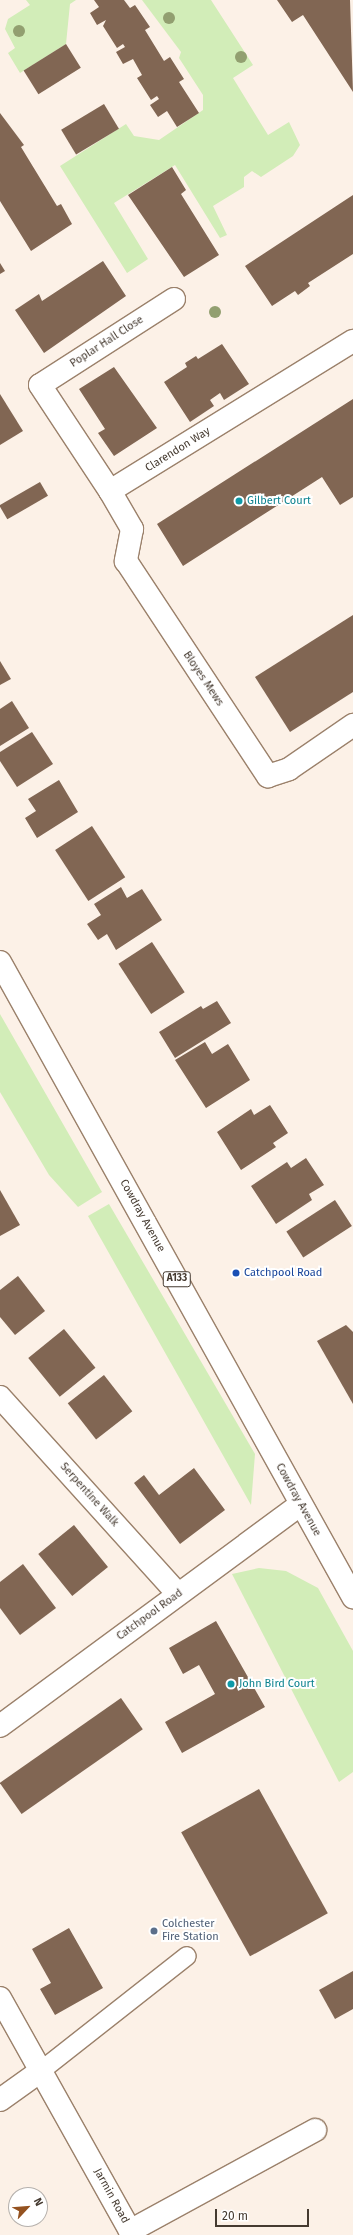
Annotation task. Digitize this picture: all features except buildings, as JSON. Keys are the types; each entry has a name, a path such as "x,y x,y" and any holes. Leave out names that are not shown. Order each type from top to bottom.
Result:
{"street":[{"name":"Poplar Hall Close","path":"110,491 40,385 174,299"},
{"name":"Clarendon Way","path":"110,491 353,341"},
{"name":"Bloyes Mews","path":"110,491 132,529 126,561 268,776 289,769 353,725"},
{"name":"Cowdray Avenue","path":"0,962 300,1505 353,1596"},
{"name":"Serpentine Walk","path":"0,1397 177,1593"},
{"name":"Catchpool Road","path":"0,1726 177,1593 300,1505"},
{"name":"Jarmin Road","path":"0,1998 42,2070 127,2233 315,2130"},
{"path":"0,2100 42,2070"}],"lane":[{"path":"42,2070 187,1956"}],"green space":[{"path":"26,0 76,0 70,4 66,44 20,73 8,53 15,48 5,29 8,19 30,5"},
{"path":"142,0 211,0 253,65 233,78 268,135 289,122 300,145 293,156 261,177 252,171 244,177 244,187 213,206 227,235 220,238 175,165 114,203 148,259 127,273 60,166 126,124 134,136 159,140 203,110 203,95 179,58 181,52"},
{"path":"0,1014 102,1192 78,1207 49,1175 0,1092"},
{"path":"109,1204 255,1454 251,1505 88,1216"},
{"path":"259,1568 286,1571 318,1588 353,1651 353,1772 339,1782 232,1574"}],"place":[{"name":"Gilbert Court","path":"239,501"},
{"name":"Catchpool Road","path":"236,1273"},
{"name":"John Bird Court","path":"231,1684"},
{"name":"Colchester Fire Station","path":"154,1931"}]}
